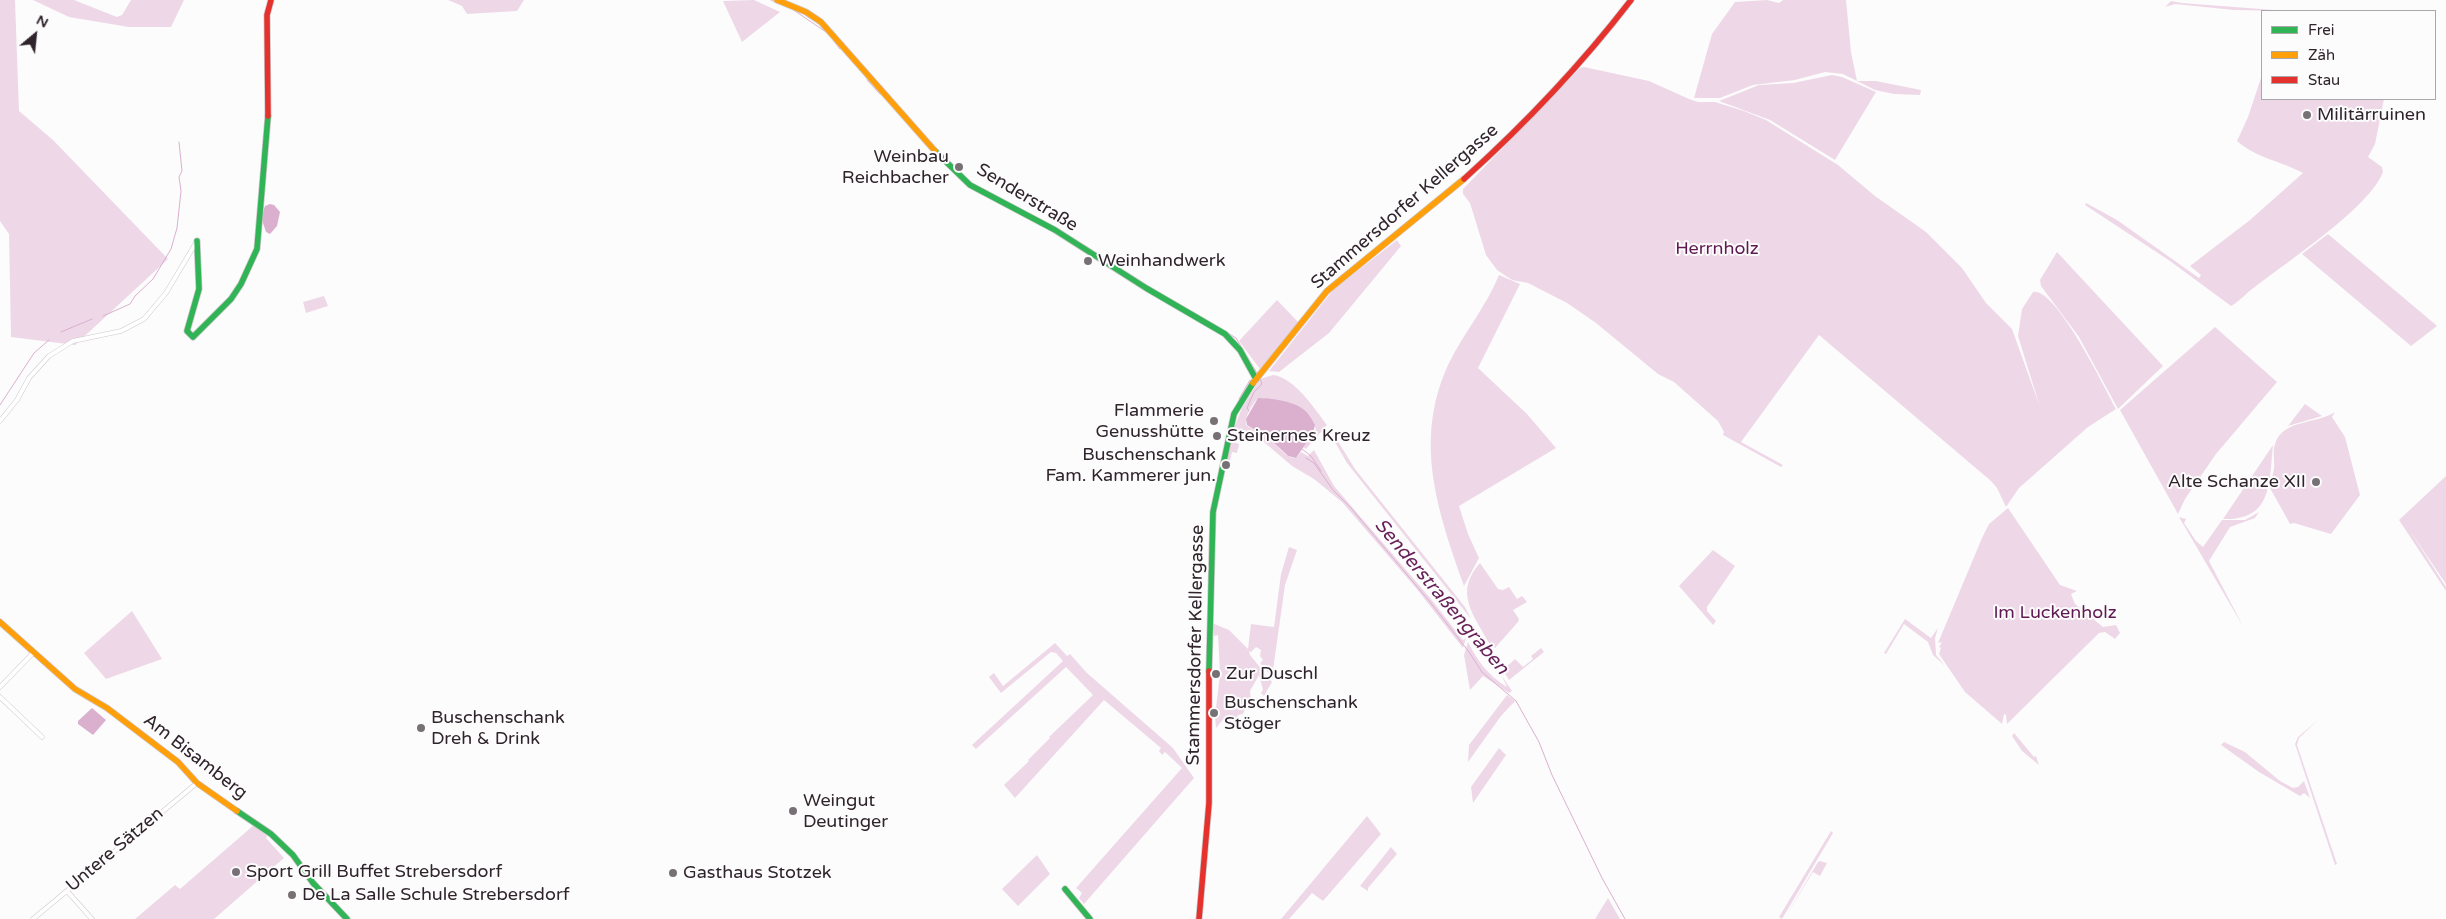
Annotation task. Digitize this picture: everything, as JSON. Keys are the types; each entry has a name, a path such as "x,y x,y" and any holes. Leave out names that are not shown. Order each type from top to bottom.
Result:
{"street":[{"path":"197,241 200,287 196,308 187,325 187,331 193,337 231,299 241,284 257,249 259,207 265,171 268,126 269,52 267,15 270,0"},
{"name":"Senderstraße","path":"777,0 806,12 821,22 838,39 919,135 970,185 1048,226 1146,288 1224,334 1240,350 1258,376"},
{"name":"Stammersdorfer Kellergasse","path":"1199,919 1209,803 1208,719 1214,512 1233,416 1258,376 1328,291 1436,204 1492,154 1591,52 1631,0"},
{"path":"0,421 16,400 29,378 49,356 73,341 121,331 144,318 166,293 197,241"},
{"name":"Am Bisamberg","path":"0,622 86,698 107,708 172,757 197,783 248,817 287,848 313,883 347,919"},
{"path":"0,687 34,652"},
{"path":"0,697 42,737"},
{"name":"Untere Sätzen","path":"34,919 197,783"},
{"path":"1065,889 1090,919"},
{"path":"67,891 92,919"}],"green space":[{"path":"0,0 15,0 19,111 53,140 168,259 75,345 11,337 9,234 0,221"},
{"path":"33,0 74,0 117,17 122,15 131,0 184,0 171,27 129,27 69,17"},
{"path":"448,0 524,0 517,11 467,14 462,6"},
{"path":"754,0 780,12 742,42 723,1"},
{"path":"1767,0 1779,3 1783,0 1846,0 1851,52 1857,81 1843,74 1825,72 1795,80 1753,85 1720,98 1694,98 1712,34 1735,2"},
{"path":"2171,1 2274,10 2234,10 2175,4 2165,7"},
{"name":"Herrnholz","path":"1584,67 1649,81 1698,102 1715,102 1744,111 1766,120 1838,165 1875,196 1926,232 1962,268 1986,303 2012,329 2040,407 2018,336 2022,309 2033,292 2043,295 2054,305 2079,341 2116,409 2088,427 2019,488 2006,507 1997,488 1991,481 1819,335 1741,442 1783,465 1781,467 1723,435 1724,432 1718,421 1674,382 1658,374 1596,323 1567,303 1528,283 1512,280 1497,270 1486,255 1470,203 1463,194 1463,189 1580,68"},
{"path":"1832,75 1842,77 1876,92 1835,160 1770,120 1719,101 1759,85 1793,83"},
{"path":"2261,78 2261,100 2384,100 2375,144 2368,157 2382,167 2383,172 2375,186 2345,217 2231,306 2170,261 2085,205 2086,203 2117,220 2199,278 2201,275 2190,266 2250,220 2303,173 2260,155 2237,141 2248,117"},
{"path":"1857,81 1876,81 1921,90 1920,95 1894,94 1875,90"},
{"path":"2328,234 2437,326 2411,346 2302,254"},
{"path":"1397,240 1401,246 1329,333 1279,372 1269,371 1333,290"},
{"path":"2057,252 2163,366 2118,409 2079,337 2041,286 2040,280"},
{"path":"1499,275 1520,284 1478,368 1527,414 1556,448 1459,506 1468,534 1479,558 1464,586 1438,504 1433,477 1432,422 1438,394 1448,365 1488,298"},
{"path":"324,296 328,306 306,313 303,302"},
{"path":"1277,300 1298,322 1260,369 1239,341"},
{"path":"2215,327 2277,382 2216,454 2185,499 2178,514 2120,410"},
{"path":"1273,375 1281,377 1296,388 1310,402 1327,425 1306,449 1303,447 1316,429 1305,410 1258,398 1251,407 1246,425 1271,440 1288,456 1296,458 1301,452 1308,456 1314,450 1334,486 1431,599 1463,640 1466,638 1463,648 1416,588 1342,502 1314,479 1292,466 1258,437 1234,428 1242,408 1260,379"},
{"path":"2305,404 2322,416 2288,426"},
{"path":"2335,412 2332,417 2345,437 2360,495 2331,534 2294,523 2290,524 2270,488 2274,468 2274,447 2279,436 2293,426 2328,416"},
{"path":"1232,431 1241,433 1241,436 1236,435 1234,442 1239,444 1237,453 1232,452 1229,465 1226,464"},
{"path":"1334,435 1355,469 1465,607 1471,619 1347,463 1332,437"},
{"path":"2273,445 2269,485 2260,506 2251,513 2239,518 2223,519"},
{"path":"2446,476 2446,584 2410,531 2446,587 2446,591 2399,520"},
{"name":"Im Luckenholz","path":"2008,508 2060,585 2077,591 2071,594 2075,604 2103,627 2116,625 2120,633 2115,639 2105,632 2099,633 2007,724 2006,715 2004,714 2002,724 1965,692 1939,654 1941,648 1939,647 1942,642 1938,643 1989,524"},
{"path":"2259,512 2255,518 2230,527 2209,561 2244,628 2179,517 2186,519 2184,523 2196,541 2203,547 2222,520 2245,520"},
{"path":"1289,547 1297,550 1285,585 1272,677 1260,663 1263,660 1260,656 1261,650 1256,647 1251,652 1249,651 1250,655 1272,682 1264,696 1261,693 1263,690 1259,675 1250,691 1251,702 1246,706 1243,704 1245,709 1243,714 1238,715 1235,722 1231,723 1225,717 1216,728 1215,716 1220,674 1218,635 1214,636 1212,623 1229,630 1248,649 1251,624 1274,627 1281,574"},
{"path":"1713,550 1735,566 1707,607 1707,611 1716,621 1713,625 1679,586"},
{"path":"1480,563 1498,589 1503,590 1509,587 1517,599 1522,596 1527,602 1513,610 1519,619 1518,622 1495,648 1490,645 1473,614 1467,594 1472,574"},
{"path":"132,611 162,659 106,679 84,653"},
{"path":"1905,619 1931,638 1938,628 1935,638 1936,655 1945,666 1933,655 1928,642 1904,624 1886,654 1884,653"},
{"path":"1468,642 1484,668 1507,687 1502,676 1512,691 1509,693 1483,676 1470,690 1464,655"},
{"path":"1055,643 1067,656 1070,654 1087,673 1173,748 1194,778 1084,904 1079,898 1082,893 1076,888 1182,768 1165,752 1162,755 1159,751 1161,748 1104,700 1015,798 1004,785 1029,761 1049,737 1093,695 1066,667 976,749 972,745 1063,661 1056,653 1051,652 1001,693 989,677 994,673 1003,686"},
{"path":"1541,648 1544,652 1509,680 1503,670 1515,659 1523,667 1533,659 1531,656"},
{"path":"1507,695 1515,701 1501,716 1468,762 1469,745"},
{"path":"2318,720 2299,738 2297,745 2337,864 2335,865 2295,744 2298,737"},
{"path":"2014,733 2034,757 2036,756 2039,765 2022,751 2012,736"},
{"path":"2224,742 2245,752 2280,781 2293,788 2298,787 2304,781 2310,798 2304,793 2300,796 2259,772 2221,745"},
{"path":"1499,748 1506,755 1473,803 1471,787"},
{"path":"1367,816 1381,834 1323,901 1312,893 1289,919 1281,919"},
{"path":"254,825 267,836 266,838 284,858 214,919 135,919 175,885 180,889"},
{"path":"1831,831 1833,833 1782,919 1779,917"},
{"path":"1391,847 1397,854 1368,888 1368,891 1360,886"},
{"path":"1037,855 1050,874 1018,906 1002,889"},
{"path":"1818,862 1827,863 1820,876 1813,872 1784,919"},
{"path":"1608,898 1620,919 1595,919"}],"shaded area":[{"path":"274,205 280,212 277,226 270,234 266,232 261,217 265,206"},
{"path":"1258,398 1275,399 1299,406 1305,410 1315,425 1313,433 1296,458 1288,456 1271,440 1247,425 1246,419"},
{"path":"92,708 106,720 93,735 78,724 78,721"}],"waterway":[{"name":"Senderstraßengraben","path":"771,0 779,4"},
{"name":"Senderstraßengraben","path":"792,9 826,32"},
{"name":"Senderstraßengraben","path":"833,40 840,49"},
{"name":"Senderstraßengraben","path":"867,80 880,94"},
{"path":"103,316 130,304 135,296 153,279 171,249 177,228 181,191 179,177 182,171 179,142"},
{"name":"Senderstraßengraben","path":"1122,270 1159,293"},
{"name":"Senderstraßengraben","path":"1193,312 1236,338 1257,373"},
{"path":"61,332 92,319"},
{"path":"0,405 34,353 49,340"},
{"name":"Senderstraßengraben","path":"1249,411 1247,408 1254,392 1262,384 1259,376"},
{"path":"1239,399 1250,380"},
{"name":"Senderstraßengraben","path":"1302,449 1311,456 1321,471"},
{"name":"Senderstraßengraben","path":"1306,458 1314,463 1333,490 1350,507 1430,602 1482,672 1516,701 1539,742 1552,775 1602,878 1625,919"}],"traffic: fast":[{"path":"197,241 199,289 187,331 193,337 231,299 241,284 257,249 268,116"},
{"path":"935,151 970,185 1055,230 1146,288 1225,334 1240,350 1256,379"},
{"path":"1209,671 1213,512 1234,414 1253,383"},
{"path":"237,811 271,834 293,855 313,883 347,919"},
{"path":"1065,889 1090,919"}],"traffic: slow":[{"path":"777,0 806,12 821,22 935,151"},
{"path":"1253,383 1327,291 1464,179"},
{"path":"0,622 75,689 107,708 178,762 197,783 237,811"}],"traffic: jam":[{"path":"268,116 267,15 271,0"},
{"path":"1464,179 1552,93 1631,0"},
{"path":"1199,919 1209,803 1209,671"}],"place":[{"name":"Militärruinen","path":"2307,115"},
{"name":"Weinbau Reichbacher","path":"959,167"},
{"name":"Weinhandwerk","path":"1088,261"},
{"name":"Flammerie Genusshütte","path":"1214,421"},
{"name":"Steinernes Kreuz","path":"1217,436"},
{"name":"Buschenschank Fam. Kammerer jun.","path":"1226,465"},
{"name":"Alte Schanze XII","path":"2316,482"},
{"name":"Zur Duschl","path":"1216,674"},
{"name":"Buschenschank Stöger","path":"1214,713"},
{"name":"Buschenschank Dreh & Drink","path":"421,728"},
{"name":"Weingut Deutinger","path":"793,811"},
{"name":"Sport Grill Buffet Strebersdorf","path":"236,872"},
{"name":"Gasthaus Stotzek","path":"673,873"},
{"name":"De La Salle Schule Strebersdorf","path":"292,895"}]}
